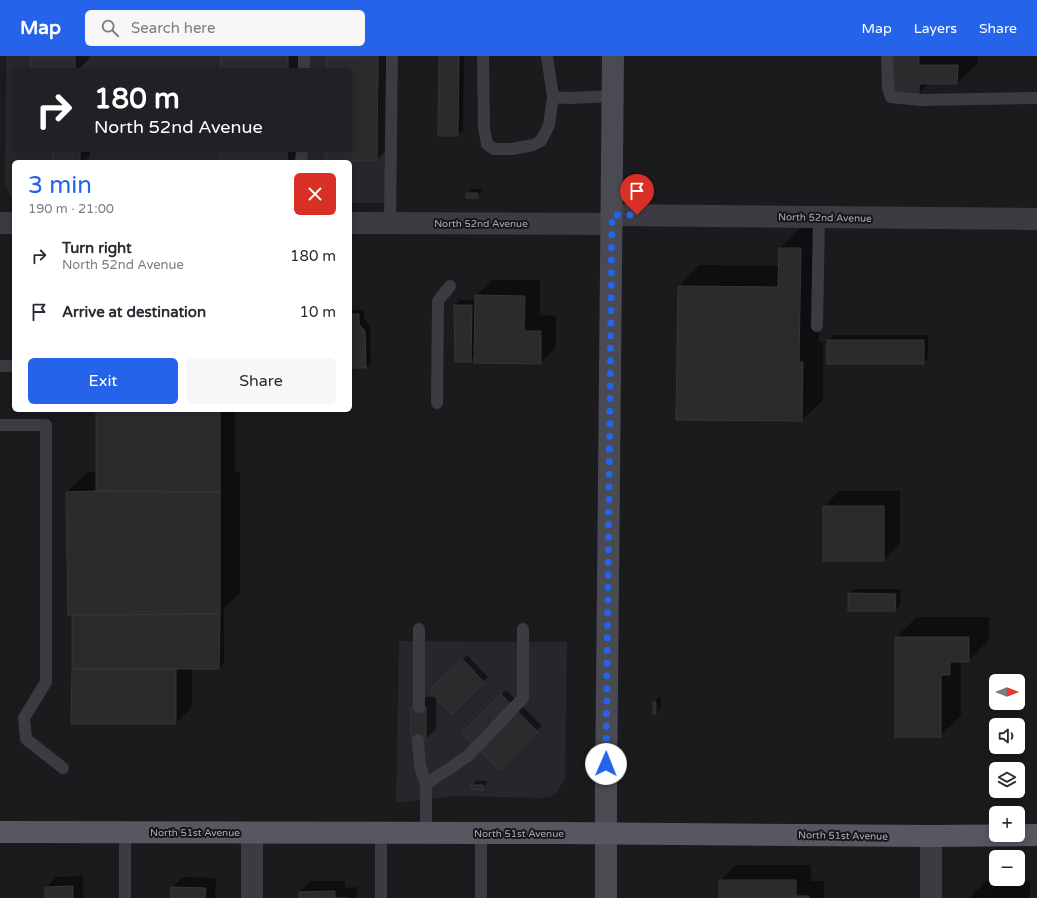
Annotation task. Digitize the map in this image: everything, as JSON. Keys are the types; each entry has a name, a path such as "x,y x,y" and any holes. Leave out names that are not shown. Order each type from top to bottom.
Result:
{"main road":[{"path":"606,898 613,56"},
{"name":"North 51st Avenue","path":"0,832 606,833 931,836 1037,835"}],"street":[{"name":"North 52nd Avenue","path":"352,223 819,217 1037,219"},
{"path":"0,223 12,223"},
{"path":"252,833 252,898"},
{"path":"931,836 931,898"}],"lane":[{"path":"304,56 304,68"},
{"path":"390,223 392,56"},
{"path":"483,56 484,128 487,144 494,148 512,148 532,145 541,141 549,125 553,97 546,56"},
{"path":"887,56 888,88 891,97 921,100 1037,98"},
{"path":"553,97 569,98 613,96"},
{"path":"817,326 819,217"},
{"path":"437,403 438,301 450,286"},
{"path":"0,366 12,366"},
{"path":"0,425 46,425 46,682 24,718 26,739 63,768"},
{"path":"419,629 419,707"},
{"path":"426,784 468,756 524,698 523,629"},
{"path":"418,740 420,766 426,784 426,833"},
{"path":"125,832 125,898"},
{"path":"381,833 381,898"},
{"path":"481,833 481,895"}],"shaded area":[{"path":"6,56 385,56 385,203 352,203 352,160 12,160 12,196 5,185"},
{"path":"399,641 567,642 565,778 557,792 552,796 543,798 456,796 396,803"}],"building":[{"path":"31,56 75,56 75,68 31,68"},
{"path":"221,56 288,56 288,68 220,68"},
{"path":"327,56 378,56 377,161 326,160 326,152 352,152 352,68 327,68"},
{"path":"439,56 459,56 458,136 438,136"},
{"path":"894,56 919,56 919,65 958,65 957,84 919,84 919,94 894,94"},
{"path":"53,152 80,152 80,160 53,160"},
{"path":"220,152 287,152 287,160 220,160"},
{"path":"466,193 478,193 478,198 466,198"},
{"path":"779,248 801,248 799,362 803,362 802,421 676,420 678,286 778,287"},
{"path":"475,295 525,296 524,331 541,331 541,364 474,363"},
{"path":"454,305 472,305 471,362 455,362"},
{"path":"352,314 359,314 359,324 365,331 366,368 352,368"},
{"path":"827,340 924,340 924,364 827,364"},
{"path":"96,412 220,412 220,492 96,491"},
{"path":"66,492 220,492 220,614 68,615"},
{"path":"823,506 884,506 884,561 823,561"},
{"path":"848,593 896,594 895,611 848,611"},
{"path":"220,614 219,669 72,669 72,615"},
{"path":"895,637 969,637 969,662 950,662 950,675 941,675 941,737 895,737"},
{"path":"462,659 484,682 452,714 429,691"},
{"path":"72,669 176,669 176,724 71,724"},
{"path":"501,694 538,732 499,770 462,733"},
{"path":"653,702 656,702 656,714 653,714"},
{"path":"411,707 426,707 426,740 411,740"},
{"path":"470,785 483,785 483,790 470,789"},
{"path":"719,880 796,880 796,896 809,896 809,898 719,898"},
{"path":"73,886 73,898 45,898 45,887"},
{"path":"171,887 206,888 205,898 170,898"},
{"path":"335,891 335,898 299,898 299,892"}],"route":[{"path":"606,764 612,215 637,215"}]}
